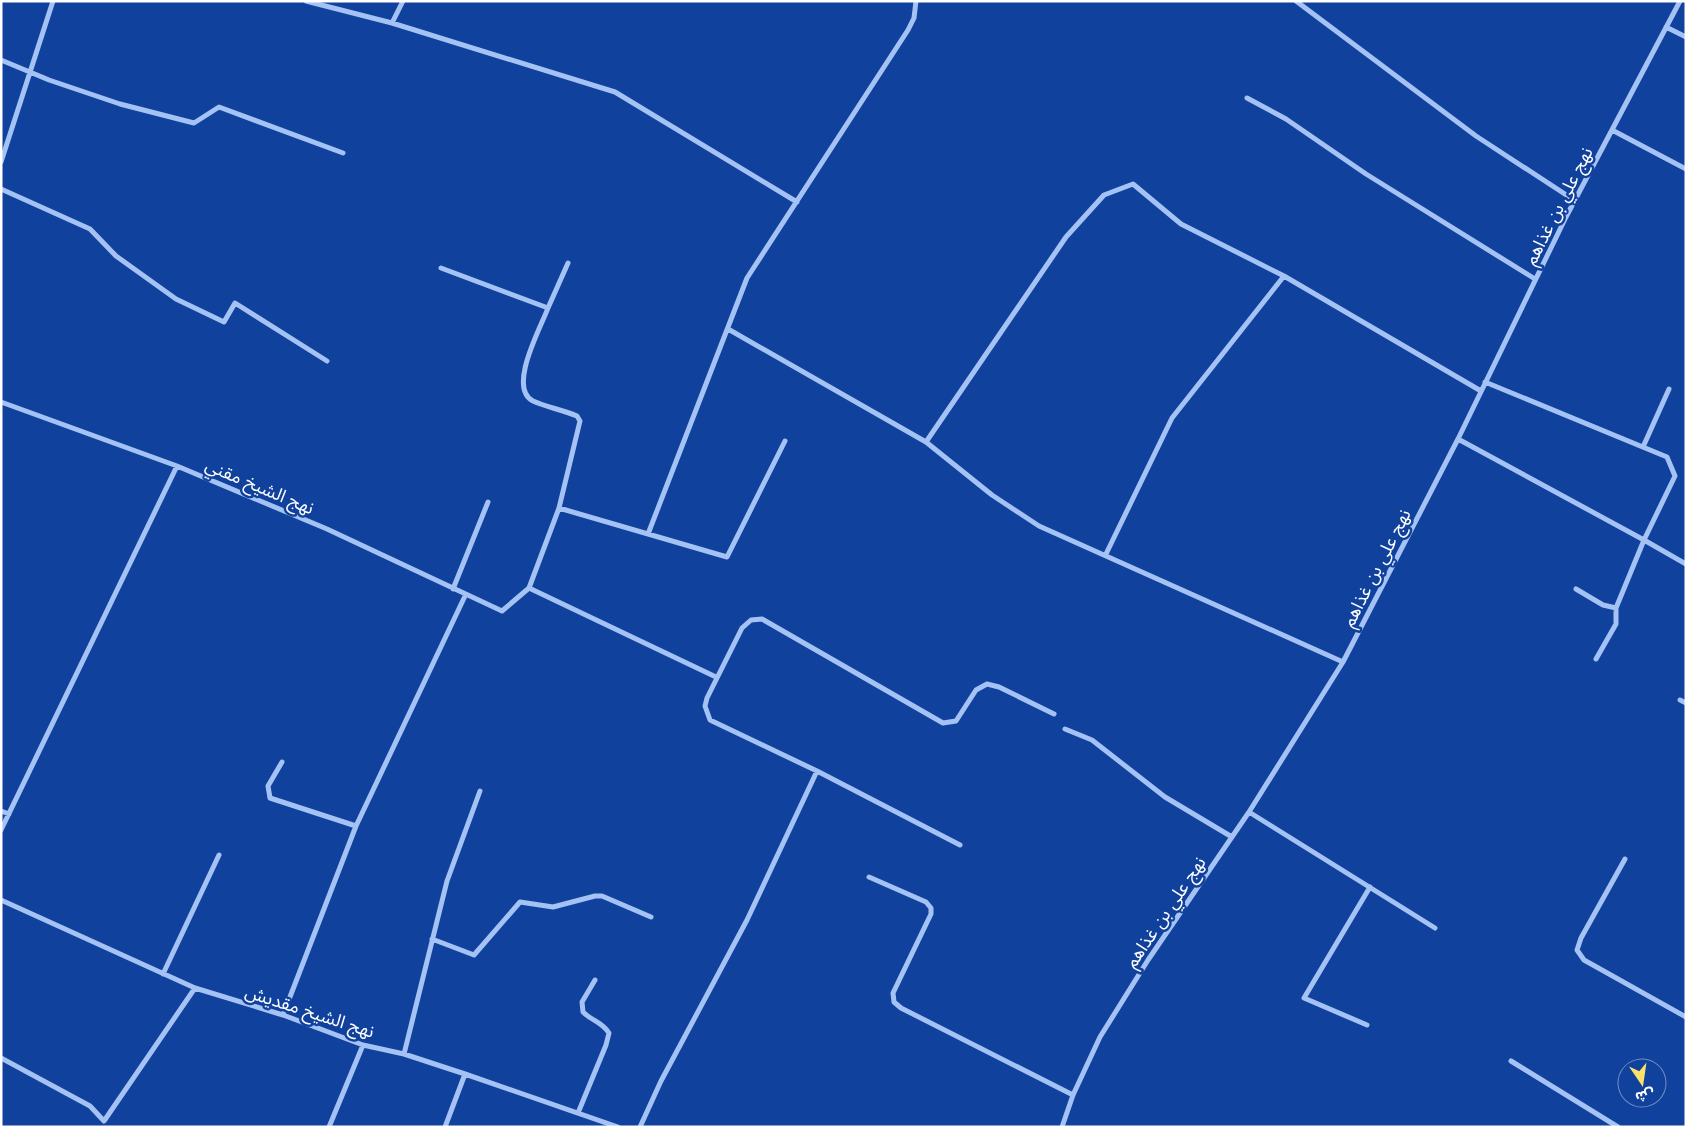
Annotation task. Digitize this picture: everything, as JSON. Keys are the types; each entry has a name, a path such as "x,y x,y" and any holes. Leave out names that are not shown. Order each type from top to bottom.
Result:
{"street":[{"path":"1,162 32,71 53,1"},
{"path":"306,1 392,23 615,92 797,202"},
{"path":"392,23 403,1"},
{"path":"648,534 747,278 908,30 914,18 916,1"},
{"path":"1296,1 1476,136 1574,200"},
{"name":"نهج علي بن غذاهم","path":"1062,1127 1073,1095 1100,1037 1148,960 1249,812 1343,662 1458,439 1574,200 1680,1"},
{"path":"1666,27 1686,37"},
{"path":"1,60 32,71 49,80 120,104 194,123 219,107 343,153"},
{"path":"1247,98 1286,119 1366,174 1535,279"},
{"path":"1612,130 1686,169"},
{"path":"926,442 1066,237 1104,196 1133,184 1180,224 1284,276 1481,391"},
{"path":"1,189 90,229 116,256 176,299 224,322 236,303 327,361"},
{"path":"568,263 523,370 523,389 531,400 577,416 580,422 559,508 529,588 716,677"},
{"path":"441,268 548,308"},
{"path":"1106,554 1172,418 1284,276"},
{"path":"728,329 926,442 992,495 1040,526 1343,662"},
{"path":"1485,382 1667,457 1675,476 1644,540 1616,608 1616,624 1596,659"},
{"path":"1643,447 1669,389"},
{"name":"نهج الشيخ مقني","path":"1,402 177,466 327,529 465,596 502,611 529,588"},
{"path":"1458,439 1686,564"},
{"path":"559,508 727,558 785,441"},
{"path":"1,830 177,466"},
{"path":"453,589 488,502"},
{"path":"1576,589 1603,604 1616,608"},
{"path":"283,1015 356,826 465,596"},
{"path":"960,845 817,770 710,720 705,706 716,677 742,628 751,620 762,619 943,723 956,721 976,690 987,684 999,687 1054,714"},
{"path":"1065,729 1092,740 1165,797 1232,837"},
{"path":"282,762 268,786 270,798 356,826"},
{"path":"640,1127 661,1081 747,920 817,770"},
{"path":"404,1054 447,881 480,791"},
{"path":"1,811 9,814"},
{"path":"1249,812 1435,928"},
{"path":"164,974 219,856"},
{"path":"1625,859 1581,938 1577,950 1584,960 1686,1017"},
{"path":"869,877 926,902 930,908 931,914 893,993 894,1002 901,1008 1073,1095"},
{"path":"1367,1025 1304,998 1370,887"},
{"path":"432,938 474,955 520,902 553,907 595,896 602,896 651,917"},
{"name":"نهج الشيخ مقديش","path":"1,900 195,988 283,1015 363,1044 404,1054 465,1074 618,1127"},
{"path":"578,1113 606,1046 609,1033 604,1025 589,1019 583,1012 582,1002 595,980"},
{"path":"1,1058 90,1106 105,1124 195,988"},
{"path":"329,1127 363,1044"},
{"path":"1511,1061 1618,1127"},
{"path":"445,1127 465,1074"}]}
